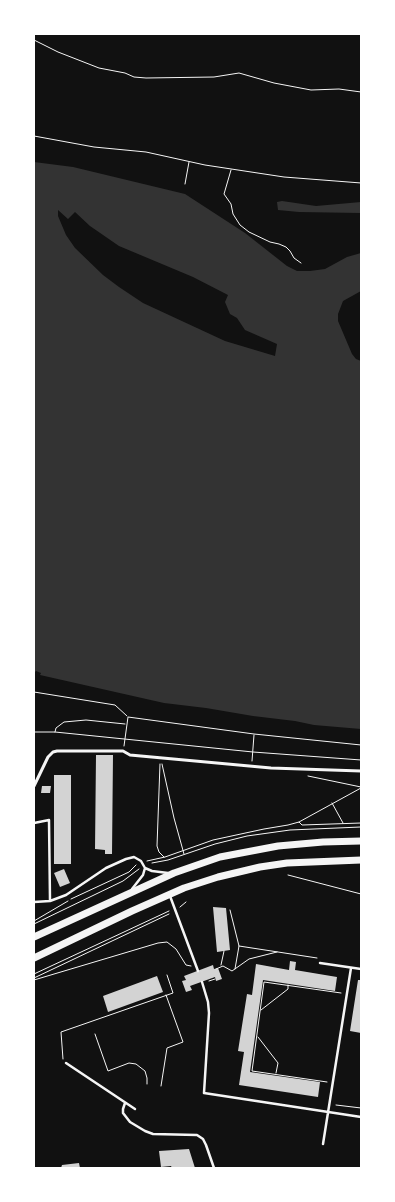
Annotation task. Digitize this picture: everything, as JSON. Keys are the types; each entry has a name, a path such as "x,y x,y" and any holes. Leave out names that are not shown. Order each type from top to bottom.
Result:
{"main road":[{"path":"34,937 174,873 220,857 258,849 306,843 361,842"},
{"path":"34,958 169,895 218,876 301,861 361,860"}],"street":[{"path":"34,786 48,757 53,752 123,751 130,755 252,766 361,771"}],"lane":[{"path":"34,823 49,820 50,901"},
{"path":"34,902 50,901 66,895 106,868 126,858 137,858 144,868 143,875 129,893"},
{"path":"144,868 157,872 174,873"},
{"path":"169,895 198,971"},
{"path":"320,964 361,969"},
{"path":"323,1144 351,968"},
{"path":"203,983 209,1013 204,1093 361,1118"},
{"path":"66,1063 135,1109"},
{"path":"125,1103 122,1108 123,1113 130,1122 145,1131 153,1134 198,1135 203,1139 214,1168"}],"path":[{"path":"34,40 58,52 134,77 214,77 239,73 274,83 311,90 339,89 361,92"},
{"path":"34,136 94,147 146,152 189,162 284,177 361,182"},
{"path":"185,184 189,162"},
{"path":"232,169 224,194 231,204 233,214 240,225 248,232 286,247 294,258 301,263"},
{"path":"34,692 115,704 128,717 254,734 361,745"},
{"path":"123,751 128,717"},
{"path":"55,732 56,728 64,722 86,720 126,724"},
{"path":"34,732 55,732 253,752 361,760"},
{"path":"252,766 254,734"},
{"path":"160,758 184,854"},
{"path":"160,758 157,846 159,852 165,857"},
{"path":"34,922 69,900 129,872 136,865 230,836 299,822 361,787 303,775"},
{"path":"332,803 344,824"},
{"path":"299,822 302,825 361,823"},
{"path":"34,922 122,881 144,868 215,844 247,836 290,830 361,827"},
{"path":"157,858 159,852"},
{"path":"288,875 361,894"},
{"path":"34,974 175,909 186,902"},
{"path":"34,979 173,912 175,909"},
{"path":"230,910 239,946 235,970"},
{"path":"34,979 167,942 176,948 188,966 196,964"},
{"path":"239,946 320,958 320,964"},
{"path":"216,969 221,966 224,951"},
{"path":"221,966 232,972 249,958 278,952"},
{"path":"63,1067 61,1032 173,993 167,975"},
{"path":"203,983 216,979"},
{"path":"327,1082 252,1070 264,982 342,993"},
{"path":"260,1010 288,989 288,985"},
{"path":"161,1086 167,1048 183,1042 166,995"},
{"path":"95,1034 108,1071 129,1063 136,1064 145,1071 146,1084"},
{"path":"257,1035 278,1063 276,1074"},
{"path":"336,1104 361,1108"}],"shaded area":[{"path":"34,162 73,167 185,194 245,233 287,266 297,271 325,269 347,257 361,253 361,291 343,301 338,314 338,321 352,354 361,361 361,729 314,725 164,703 40,675 41,673 36,671 34,673","holes":["58,210 68,219 75,212 90,226 119,246 193,277 228,295 225,302 230,314 237,318 245,330 277,344 275,356 225,341 143,303 103,275 75,248 66,235 58,216"]},
{"path":"282,201 316,206 361,202 361,213 278,210 277,202"}],"building":[{"path":"96,755 113,755 112,854 105,854 105,850 95,849"},
{"path":"54,775 71,775 71,864 54,864"},
{"path":"42,786 51,786 50,793 41,793"},
{"path":"64,869 70,883 60,887 54,873"},
{"path":"213,907 226,908 230,950 217,952"},
{"path":"290,961 296,962 295,970 337,977 335,991 263,980 250,1072 320,1082 318,1097 239,1085 244,1052 238,1051 247,994 252,995 256,964 289,970"},
{"path":"213,965 214,969 218,968 222,979 216,981 215,977 190,986 192,990 186,992 182,981 186,980 184,976"},
{"path":"157,976 163,992 108,1012 103,996"},
{"path":"358,980 361,980 361,1033 350,1031"},
{"path":"189,1149 195,1168 161,1167 159,1151"},
{"path":"79,1163 80,1168 61,1168 62,1165"}]}
